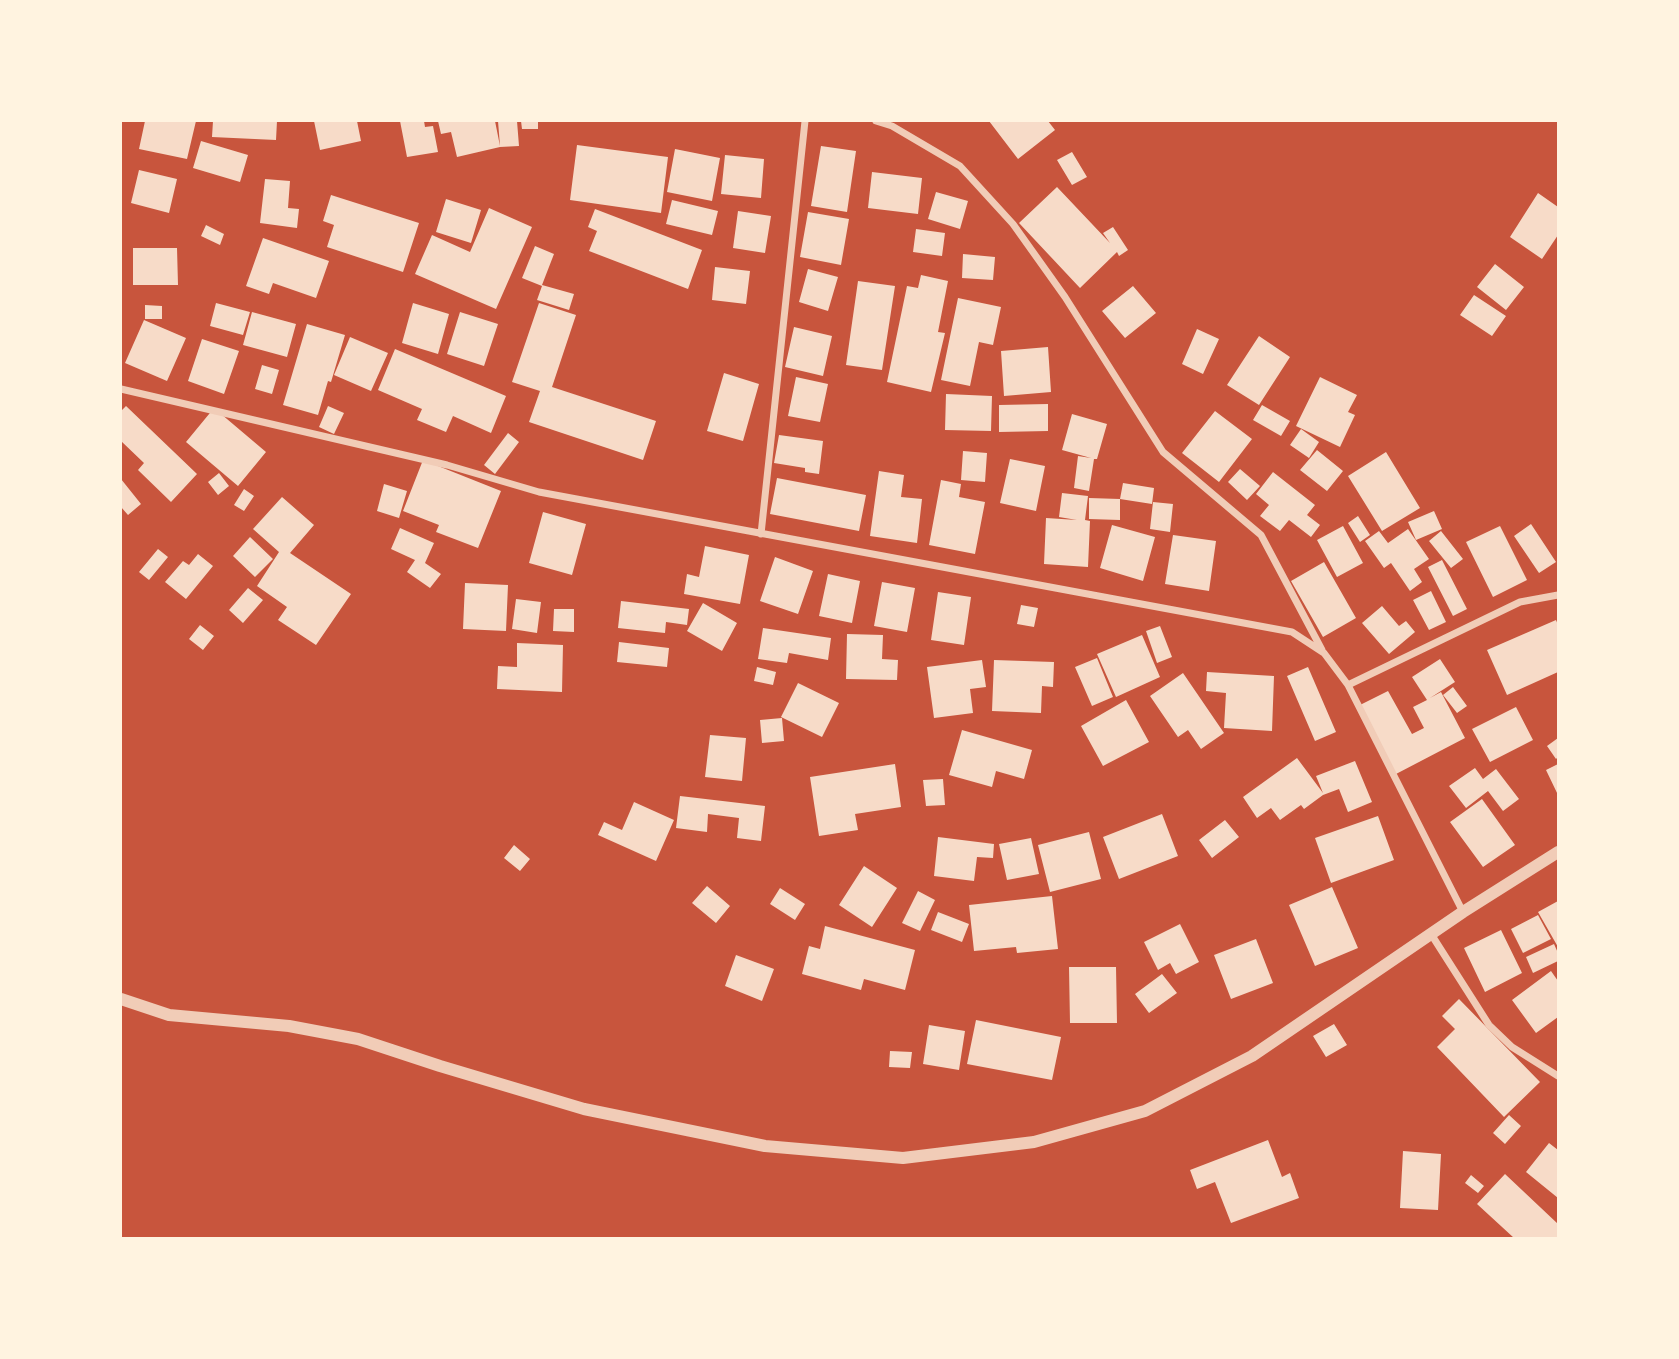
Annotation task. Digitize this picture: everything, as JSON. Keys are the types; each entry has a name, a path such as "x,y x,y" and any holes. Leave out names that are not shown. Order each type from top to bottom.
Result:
{"street":[{"path":"761,534 805,121"},
{"path":"876,121 892,126 960,166 1013,224 1065,297 1163,452 1261,535 1324,653 1348,685 1464,912"},
{"path":"121,389 447,466 538,492 1292,632 1324,653"},
{"path":"1348,685 1520,602 1558,595"},
{"path":"121,999 169,1015 289,1026 358,1039 584,1108 739,1141 765,1146 903,1158 1034,1142 1145,1111 1252,1056 1464,912 1558,852"},
{"path":"1431,934 1489,1025 1511,1047 1558,1076"}],"building":[{"path":"145,121 196,121 187,159 139,149"},
{"path":"213,121 277,121 276,140 212,137"},
{"path":"314,121 357,121 361,141 320,150"},
{"path":"400,121 424,121 425,127 433,126 438,152 407,157"},
{"path":"438,121 495,121 500,146 498,121 517,121 519,146 500,147 457,157 451,132 441,134"},
{"path":"521,121 538,121 538,129 522,129"},
{"path":"989,121 1048,121 1055,130 1018,159"},
{"path":"201,141 248,155 240,182 193,168"},
{"path":"577,145 668,157 661,213 570,200"},
{"path":"821,146 856,151 847,212 811,206"},
{"path":"675,149 720,158 712,201 667,192"},
{"path":"1072,152 1087,177 1072,185 1057,160"},
{"path":"725,155 764,159 761,198 721,194"},
{"path":"139,170 177,179 169,213 131,203"},
{"path":"872,172 922,178 918,214 868,208"},
{"path":"265,179 290,181 288,208 299,209 297,228 260,223"},
{"path":"1057,187 1110,243 1103,233 1113,227 1128,250 1119,256 1117,252 1080,288 1019,223"},
{"path":"936,192 968,201 960,229 928,219"},
{"path":"1538,193 1558,207 1558,235 1542,259 1510,237"},
{"path":"331,195 419,223 403,272 327,247 334,225 323,221"},
{"path":"446,199 481,210 471,243 436,232"},
{"path":"672,200 718,211 712,235 666,224"},
{"path":"489,208 532,227 496,309 415,274 432,235 470,252"},
{"path":"595,209 702,250 688,289 589,251 597,231 588,227"},
{"path":"738,211 771,216 765,253 733,248"},
{"path":"808,212 849,219 841,265 800,257"},
{"path":"206,225 224,234 220,245 201,236"},
{"path":"916,229 945,233 942,256 913,252"},
{"path":"263,238 329,261 316,298 273,283 269,294 246,286"},
{"path":"535,246 554,254 542,285 574,294 569,310 537,300 542,286 522,278"},
{"path":"133,248 177,248 178,285 133,285"},
{"path":"963,254 995,257 993,280 962,278"},
{"path":"1495,264 1524,287 1506,310 1477,287"},
{"path":"715,267 750,271 746,304 712,300"},
{"path":"808,269 838,277 828,311 799,302"},
{"path":"921,275 948,281 938,332 945,333 931,392 887,382 907,286 918,288"},
{"path":"858,281 895,286 882,370 846,365"},
{"path":"1133,286 1156,313 1125,338 1102,311"},
{"path":"1474,295 1506,316 1492,336 1460,315"},
{"path":"958,298 1001,307 993,345 979,342 970,386 941,380"},
{"path":"216,303 250,312 243,335 210,326"},
{"path":"413,303 449,314 438,354 402,343"},
{"path":"539,303 576,315 552,387 656,421 643,460 529,422 540,391 512,382"},
{"path":"145,305 162,306 162,319 145,319"},
{"path":"252,312 296,324 287,357 243,345"},
{"path":"460,312 498,324 484,366 447,354"},
{"path":"144,320 186,338 167,381 125,363"},
{"path":"307,324 345,335 318,415 283,405"},
{"path":"794,327 832,336 823,376 785,367"},
{"path":"1197,329 1219,339 1203,374 1182,364"},
{"path":"1259,336 1290,357 1259,405 1227,385"},
{"path":"350,337 388,353 371,391 334,375"},
{"path":"202,339 239,351 224,394 188,381"},
{"path":"1048,347 1051,392 1004,396 1001,351"},
{"path":"395,349 506,396 491,433 453,416 446,432 417,420 422,409 378,390"},
{"path":"262,365 279,370 272,394 255,389"},
{"path":"724,373 759,384 743,441 707,431"},
{"path":"796,377 828,384 820,422 788,416"},
{"path":"1320,377 1357,395 1348,412 1355,415 1340,447 1296,426"},
{"path":"946,394 992,396 991,431 945,430"},
{"path":"1048,404 1048,431 999,432 999,405"},
{"path":"1262,405 1290,421 1281,436 1253,420"},
{"path":"126,406 197,474 171,502 138,470 144,463 121,441 121,411"},
{"path":"328,406 344,413 334,434 319,427"},
{"path":"214,408 266,452 238,486 186,442"},
{"path":"1215,411 1252,439 1219,482 1182,453"},
{"path":"1072,414 1107,424 1097,459 1094,459 1089,491 1074,488 1078,456 1091,458 1062,450"},
{"path":"1301,429 1319,442 1309,458 1290,445"},
{"path":"508,433 519,442 495,474 484,465"},
{"path":"779,435 823,441 819,474 805,472 805,468 774,463"},
{"path":"1317,450 1343,471 1327,491 1300,470"},
{"path":"963,451 987,453 985,482 961,480"},
{"path":"1386,452 1420,508 1382,531 1348,476"},
{"path":"1010,459 1045,466 1036,511 1000,503"},
{"path":"423,460 501,491 478,548 436,532 439,525 403,511"},
{"path":"1240,469 1260,486 1247,500 1228,482"},
{"path":"879,471 904,475 901,497 922,499 917,543 870,536"},
{"path":"1273,472 1315,505 1307,515 1320,525 1311,537 1289,520 1280,531 1260,516 1269,505 1256,494"},
{"path":"219,473 229,486 218,495 208,482"},
{"path":"777,478 866,495 859,531 770,514"},
{"path":"121,479 141,504 128,515 121,507"},
{"path":"941,480 961,484 959,497 985,502 975,554 929,545"},
{"path":"1123,483 1154,488 1152,504 1120,499"},
{"path":"384,484 407,491 399,518 377,511"},
{"path":"244,489 254,496 244,511 234,505"},
{"path":"1062,493 1088,496 1085,520 1090,521 1088,567 1044,564 1046,518 1077,520 1059,517"},
{"path":"282,497 314,525 290,553 351,594 316,645 278,620 287,607 257,586 279,552 253,529"},
{"path":"1089,498 1120,499 1120,520 1089,519"},
{"path":"1153,502 1173,504 1170,532 1150,529"},
{"path":"1434,511 1442,529 1416,540 1408,522"},
{"path":"543,512 586,524 572,575 529,563"},
{"path":"1358,516 1370,535 1360,542 1348,523"},
{"path":"1531,524 1556,562 1539,573 1514,536"},
{"path":"1112,525 1155,537 1143,581 1100,568"},
{"path":"1343,526 1363,563 1337,577 1317,540"},
{"path":"1500,526 1527,580 1493,597 1466,542"},
{"path":"400,528 434,543 425,563 441,574 430,588 407,572 415,560 391,549"},
{"path":"1408,529 1429,559 1414,569 1422,582 1410,591 1391,563 1384,568 1365,541 1379,531 1388,543"},
{"path":"1441,531 1463,559 1451,568 1429,541"},
{"path":"1173,535 1216,541 1209,591 1165,584"},
{"path":"250,537 273,559 255,577 233,556"},
{"path":"705,546 749,555 740,604 684,594 687,574 699,577"},
{"path":"158,549 168,557 149,580 139,572"},
{"path":"198,554 213,566 186,599 165,582 183,561 189,565"},
{"path":"775,557 813,571 798,614 760,601"},
{"path":"1442,560 1467,609 1453,616 1428,567"},
{"path":"1324,562 1356,618 1323,637 1291,581"},
{"path":"828,574 860,581 852,623 819,616"},
{"path":"882,582 915,588 907,632 874,626"},
{"path":"465,583 508,585 506,631 463,629"},
{"path":"248,588 263,600 243,623 229,610"},
{"path":"1431,591 1446,622 1429,630 1413,600"},
{"path":"938,592 971,597 964,645 931,640"},
{"path":"516,599 541,602 537,633 512,629"},
{"path":"621,601 689,609 687,625 666,622 665,633 618,628"},
{"path":"703,603 737,623 722,651 687,631"},
{"path":"1021,605 1038,608 1034,627 1017,624"},
{"path":"1382,606 1399,626 1406,621 1415,632 1389,654 1362,623"},
{"path":"554,609 574,609 574,632 553,631"},
{"path":"1556,620 1558,672 1507,695 1487,650"},
{"path":"200,625 214,636 203,650 189,639"},
{"path":"1160,626 1172,657 1157,663 1146,631"},
{"path":"763,628 831,638 828,660 789,653 787,663 758,659"},
{"path":"847,634 883,635 882,659 898,660 897,680 846,679"},
{"path":"1142,635 1160,677 1116,697 1097,654"},
{"path":"619,642 669,648 667,667 617,662"},
{"path":"517,643 563,645 562,692 497,689 498,666 517,667"},
{"path":"1097,658 1113,697 1092,706 1075,667"},
{"path":"1440,659 1455,682 1430,698 1441,692 1465,738 1396,774 1360,705 1388,691 1412,734 1424,728 1413,707 1427,700 1412,677"},
{"path":"982,660 986,687 970,689 973,713 934,718 927,667"},
{"path":"994,660 1054,662 1053,687 1042,686 1041,713 992,711"},
{"path":"757,667 776,672 773,685 754,681"},
{"path":"1308,667 1336,732 1315,741 1287,676"},
{"path":"1207,672 1274,676 1272,731 1224,728 1226,693 1206,691"},
{"path":"1183,673 1224,733 1201,749 1188,730 1178,737 1150,696"},
{"path":"798,683 839,703 822,737 781,717"},
{"path":"1453,687 1467,706 1457,713 1443,695"},
{"path":"1126,700 1149,742 1103,766 1081,726"},
{"path":"1516,707 1533,740 1490,762 1472,729"},
{"path":"782,718 784,741 762,743 760,720"},
{"path":"962,730 1032,750 1024,779 996,771 992,787 949,775"},
{"path":"710,735 746,738 742,781 705,777"},
{"path":"1558,738 1558,757 1556,759 1547,746"},
{"path":"1297,758 1323,793 1316,776 1355,761 1372,802 1348,812 1339,789 1323,795 1304,809 1301,805 1280,820 1271,808 1257,818 1243,797"},
{"path":"895,764 901,807 855,814 858,830 819,836 810,777"},
{"path":"1558,764 1558,795 1546,770"},
{"path":"1475,768 1483,779 1496,769 1519,799 1503,811 1488,791 1466,808 1449,786"},
{"path":"943,779 945,805 926,806 923,780"},
{"path":"680,796 765,806 761,841 737,838 739,818 708,814 707,832 676,828"},
{"path":"1482,799 1515,845 1483,867 1450,822"},
{"path":"634,802 674,820 656,861 598,835 604,822 622,830"},
{"path":"1162,814 1178,856 1119,879 1103,837"},
{"path":"1378,816 1394,860 1331,883 1315,838"},
{"path":"1225,820 1239,837 1212,858 1199,840"},
{"path":"1089,832 1101,879 1050,892 1038,845"},
{"path":"938,837 994,844 993,858 977,857 974,881 934,876"},
{"path":"1031,838 1039,874 1007,880 999,844"},
{"path":"514,845 530,859 520,871 504,858"},
{"path":"864,866 897,888 872,927 839,905"},
{"path":"707,886 730,906 716,923 692,903"},
{"path":"1332,887 1358,948 1315,966 1289,905"},
{"path":"780,888 805,904 795,920 770,904"},
{"path":"918,891 935,900 920,931 902,923"},
{"path":"1052,896 1058,949 1017,953 1016,947 974,951 969,905"},
{"path":"1558,901 1558,947 1538,912"},
{"path":"938,912 969,924 962,942 931,930"},
{"path":"1538,915 1551,939 1523,953 1511,929"},
{"path":"1180,924 1199,962 1176,974 1170,963 1158,970 1144,942"},
{"path":"825,926 915,950 905,990 864,979 861,990 802,974 809,946 820,949"},
{"path":"1501,930 1522,973 1485,992 1464,948"},
{"path":"1256,939 1273,983 1231,999 1214,955"},
{"path":"1554,944 1558,961 1533,973 1526,957"},
{"path":"736,955 774,969 762,1001 725,986"},
{"path":"1069,967 1116,967 1117,1023 1070,1023"},
{"path":"1551,971 1558,981 1558,1017 1536,1033 1512,1000"},
{"path":"1162,974 1177,993 1149,1013 1135,994"},
{"path":"1459,999 1540,1082 1504,1117 1437,1047 1455,1029 1442,1016"},
{"path":"976,1020 1061,1037 1052,1080 967,1064"},
{"path":"1334,1024 1347,1045 1326,1057 1313,1036"},
{"path":"929,1025 965,1031 959,1070 923,1064"},
{"path":"890,1051 912,1052 910,1068 889,1067"},
{"path":"1509,1115 1521,1126 1505,1144 1493,1133"},
{"path":"1268,1140 1282,1177 1290,1173 1299,1198 1231,1223 1215,1182 1197,1189 1190,1170"},
{"path":"1549,1143 1558,1150 1558,1198 1526,1172"},
{"path":"1403,1151 1441,1154 1438,1210 1400,1208"},
{"path":"1505,1174 1558,1224 1558,1238 1514,1238 1477,1204"},
{"path":"1471,1175 1484,1186 1478,1193 1465,1183"}]}
